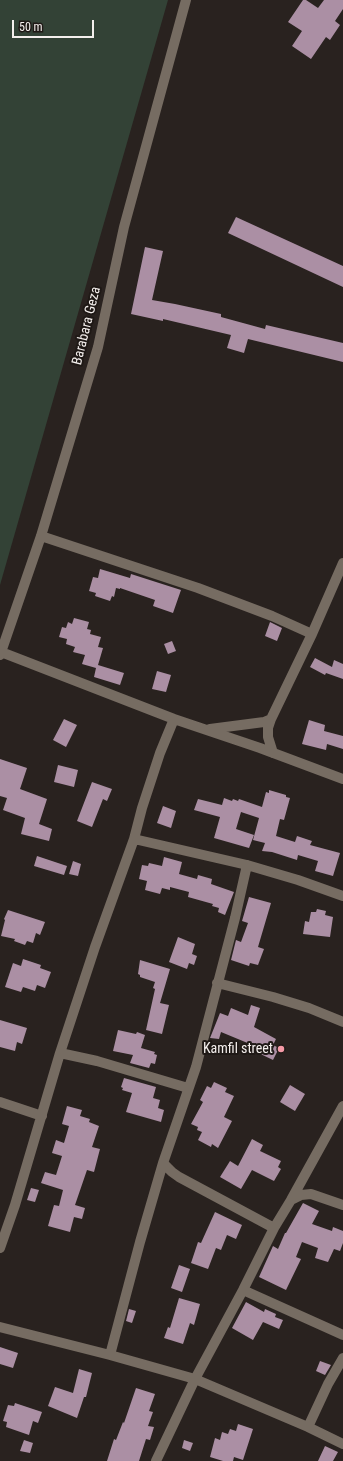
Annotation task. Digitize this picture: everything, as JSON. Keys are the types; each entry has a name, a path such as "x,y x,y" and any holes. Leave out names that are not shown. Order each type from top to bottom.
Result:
{"street":[{"name":"Barabara Geza","path":"0,654 41,536 98,347 124,227 186,0"},
{"path":"41,536 198,588 312,634"},
{"path":"273,753 268,737 268,728 271,719 312,634 343,564"},
{"path":"0,654 174,719 343,779"},
{"path":"0,1248 15,1205 60,1053 95,947 134,839 142,808 160,753 174,719"},
{"path":"204,729 264,722 271,719"},
{"path":"134,839 247,865 298,880 343,896"},
{"path":"110,1355 163,1162 196,1066 235,918 247,865"},
{"path":"217,983 295,1004 343,1022"},
{"path":"60,1053 97,1061 188,1088"},
{"path":"0,1102 42,1116"},
{"path":"156,1461 195,1379 243,1290 274,1228 343,1106"},
{"path":"163,1162 179,1177 274,1228"},
{"path":"304,1176 306,1188 311,1194"},
{"path":"291,1200 311,1194 343,1204"},
{"path":"243,1290 343,1335"},
{"path":"0,1327 110,1355 195,1379 308,1427 343,1444"},
{"path":"308,1427 328,1384 343,1358"}],"green space":[{"path":"0,0 168,0 0,585"}],"building":[{"path":"303,0 306,0 318,8 324,0 343,0 343,9 335,21 340,25 330,40 326,37 311,59 292,46 302,31 288,22"},
{"path":"236,217 343,266 343,287 228,233"},
{"path":"145,247 163,251 152,300 221,314 221,317 265,329 266,325 343,343 343,362 248,339 244,353 227,348 231,335 163,319 163,321 131,314"},
{"path":"100,569 130,578 131,574 181,590 173,613 153,606 155,600 120,588 116,588 114,597 112,596 110,601 95,596 96,593 89,591 93,577 98,578"},
{"path":"74,618 89,622 87,629 91,630 90,634 101,637 98,647 103,648 98,665 124,673 120,685 94,677 96,668 82,664 85,655 73,652 75,647 66,644 67,639 59,637 62,627 66,628 68,622 72,624"},
{"path":"270,622 282,628 277,641 265,636"},
{"path":"172,641 176,651 168,654 164,644"},
{"path":"315,658 332,667 334,660 343,664 343,679 326,673 325,675 310,667"},
{"path":"157,671 171,675 166,692 152,689"},
{"path":"64,719 77,725 66,747 53,740"},
{"path":"309,720 325,725 324,731 343,736 343,749 327,744 326,750 302,744"},
{"path":"0,759 27,768 20,789 47,799 39,824 52,829 49,841 21,834 25,818 3,810 7,798 0,796"},
{"path":"58,765 78,770 74,787 54,782"},
{"path":"92,782 112,789 107,801 103,799 92,827 77,821"},
{"path":"269,790 286,795 286,797 290,798 284,820 280,819 276,836 295,842 297,836 312,841 310,845 340,853 333,876 315,871 318,861 298,855 297,860 272,852 262,851 265,843 253,840 259,818 241,812 236,829 254,835 249,848 214,838 220,817 194,810 198,799 222,805 224,798 232,801 233,799 238,801 239,799 262,807 266,792 269,793"},
{"path":"163,806 176,811 171,828 157,823"},
{"path":"37,856 67,866 64,875 34,866"},
{"path":"164,857 182,862 179,874 197,879 198,875 212,879 211,884 234,892 225,915 218,912 219,908 212,906 213,904 188,897 189,892 170,887 170,890 162,888 160,894 145,890 147,881 139,879 142,865 148,866 149,863 162,866"},
{"path":"73,861 81,864 78,876 69,874"},
{"path":"249,897 271,903 258,947 264,949 258,965 250,963 249,966 231,960 236,940 241,942 248,923 242,921"},
{"path":"317,909 326,911 325,915 333,917 330,937 303,934 305,921 309,922 311,912 316,912"},
{"path":"8,910 45,922 40,935 36,933 33,943 27,941 25,945 14,941 15,939 1,936 4,919"},
{"path":"178,937 195,944 192,954 197,956 194,965 189,963 187,969 169,962"},
{"path":"23,959 41,965 40,968 51,972 45,988 37,985 35,991 23,987 21,992 5,987 13,963 21,966"},
{"path":"140,960 170,969 160,1003 169,1005 162,1034 146,1030 155,989 153,988 155,982 140,977 138,974"},
{"path":"251,1005 260,1008 254,1027 276,1039 273,1045 279,1048 273,1060 248,1048 250,1044 221,1032 219,1039 210,1038 220,1013 228,1016 231,1008 248,1015"},
{"path":"0,1020 27,1028 22,1044 17,1042 15,1051 0,1047"},
{"path":"118,1030 136,1034 137,1032 145,1035 141,1048 155,1052 154,1054 157,1055 155,1064 151,1063 149,1068 130,1063 133,1055 113,1051"},
{"path":"124,1078 156,1087 153,1098 160,1100 158,1108 164,1110 161,1122 126,1112 132,1093 122,1090 123,1088 121,1087"},
{"path":"214,1082 227,1088 225,1092 234,1096 224,1117 232,1121 218,1148 212,1144 211,1147 198,1140 202,1132 197,1130 198,1127 191,1124 203,1102 200,1100 207,1086 211,1088"},
{"path":"290,1085 305,1094 295,1111 280,1102"},
{"path":"67,1106 82,1110 80,1116 90,1119 89,1122 99,1126 92,1147 100,1149 94,1172 87,1170 75,1205 85,1208 82,1219 74,1217 70,1232 48,1226 54,1205 59,1206 63,1190 41,1183 45,1172 56,1175 62,1156 52,1153 56,1140 64,1143 69,1126 62,1124"},
{"path":"252,1139 263,1145 260,1151 281,1161 278,1167 281,1169 274,1181 252,1170 241,1189 220,1177 230,1161 238,1166"},
{"path":"31,1188 39,1190 35,1202 27,1200"},
{"path":"303,1203 319,1211 312,1224 332,1231 333,1227 343,1231 343,1243 340,1251 334,1249 328,1262 315,1258 318,1248 302,1242 296,1257 301,1259 286,1290 259,1277 273,1246 278,1249 285,1233"},
{"path":"215,1212 242,1225 236,1239 227,1235 221,1250 216,1248 208,1269 191,1263 198,1242 201,1243"},
{"path":"179,1265 190,1269 182,1292 171,1288"},
{"path":"179,1298 200,1304 194,1325 190,1323 183,1344 164,1338 168,1327 170,1328"},
{"path":"246,1302 264,1312 265,1309 276,1314 275,1317 283,1320 279,1329 263,1322 253,1340 232,1328"},
{"path":"129,1309 136,1311 132,1323 126,1321"},
{"path":"0,1347 18,1353 13,1368 0,1364"},
{"path":"320,1361 331,1365 325,1375 316,1371"},
{"path":"79,1369 92,1373 86,1397 84,1397 77,1418 48,1406 55,1387 73,1393"},
{"path":"136,1388 155,1394 149,1411 153,1412 148,1426 154,1427 150,1440 146,1439 139,1461 107,1461 114,1439 116,1440 123,1422 124,1423"},
{"path":"15,1403 42,1412 38,1423 33,1421 29,1435 6,1427 7,1422 3,1421 8,1405 14,1406"},
{"path":"238,1424 253,1429 243,1460 234,1457 233,1461 223,1461 210,1457 215,1438 220,1440 222,1432 228,1434 230,1429 236,1431"},
{"path":"24,1440 33,1443 30,1453 20,1451"},
{"path":"184,1440 193,1443 190,1451 182,1448"},
{"path":"325,1446 338,1452 333,1461 318,1461"}],"place":[{"name":"Kamfil street","path":"281,1049"}]}
